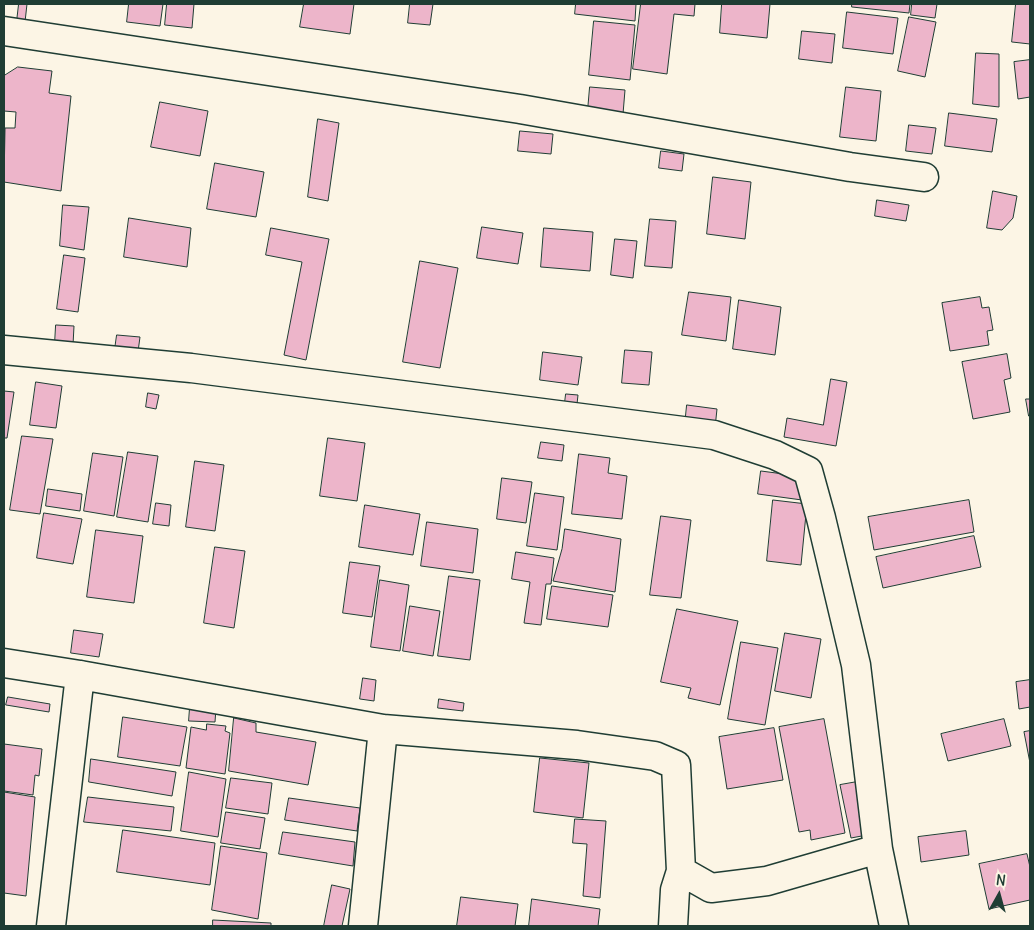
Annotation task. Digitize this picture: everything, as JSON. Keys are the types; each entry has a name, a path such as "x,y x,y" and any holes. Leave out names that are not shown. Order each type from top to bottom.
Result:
{"street":[{"path":"4,31 520,109 840,165 924,177"},
{"path":"4,350 191,368 714,435 775,455 808,471 856,664 878,848 894,926"},
{"path":"4,663 383,728 577,746 656,756 676,764 681,871 675,890 673,926"},
{"path":"50,926 80,675"},
{"path":"363,926 383,728"},
{"path":"681,871 711,888 767,881 878,848"}],"building":[{"path":"19,4 27,4 25,22 17,21"},
{"path":"129,4 163,4 160,26 127,22"},
{"path":"167,4 194,4 192,28 165,25"},
{"path":"304,4 354,4 350,34 300,27"},
{"path":"410,4 433,4 430,25 408,23"},
{"path":"576,4 636,4 635,21 575,14"},
{"path":"641,4 695,4 694,16 674,14 667,74 633,69"},
{"path":"722,4 770,4 767,38 720,33"},
{"path":"852,4 910,4 909,13 852,7"},
{"path":"912,4 937,4 935,18 911,15"},
{"path":"1016,4 1030,4 1030,44 1012,42"},
{"path":"847,12 898,18 893,54 843,48"},
{"path":"909,17 936,22 925,77 898,71"},
{"path":"594,21 635,25 630,80 589,75"},
{"path":"802,31 835,34 832,63 799,59"},
{"path":"976,53 999,54 999,107 973,104"},
{"path":"1030,60 1030,97 1018,99 1014,62"},
{"path":"18,67 52,71 49,93 71,96 61,191 4,182 5,128 15,128 16,112 4,111 4,76"},
{"path":"590,87 625,90 623,114 588,110"},
{"path":"846,87 881,91 876,141 840,137"},
{"path":"160,102 208,111 200,156 151,147"},
{"path":"949,113 997,119 992,152 945,146"},
{"path":"318,119 339,123 328,201 308,197"},
{"path":"909,125 936,128 932,154 906,151"},
{"path":"520,131 553,134 551,154 518,151"},
{"path":"661,151 684,154 682,171 659,168"},
{"path":"215,163 264,172 256,217 207,209"},
{"path":"713,177 751,182 745,239 707,234"},
{"path":"993,191 1017,196 1013,218 1002,230 987,228"},
{"path":"877,200 909,205 906,221 875,216"},
{"path":"63,205 89,207 84,250 60,246"},
{"path":"129,218 191,228 187,267 124,257"},
{"path":"650,219 676,221 672,268 645,266"},
{"path":"482,227 523,233 518,264 477,258"},
{"path":"271,228 329,239 306,360 284,355 302,262 266,255"},
{"path":"544,228 593,232 590,271 541,267"},
{"path":"615,239 637,241 633,278 611,275"},
{"path":"64,255 85,258 78,312 57,309"},
{"path":"420,261 458,268 440,368 403,362"},
{"path":"689,292 731,297 726,341 682,335"},
{"path":"980,297 982,308 989,307 993,330 987,331 989,345 950,351 942,303"},
{"path":"739,300 781,307 775,355 733,349"},
{"path":"56,325 74,326 73,345 55,343"},
{"path":"117,335 140,337 137,359 114,356"},
{"path":"625,350 652,352 649,385 622,383"},
{"path":"543,352 582,357 578,385 540,380"},
{"path":"1007,354 1011,378 1004,380 1010,412 973,419 962,362"},
{"path":"831,379 847,382 836,446 784,437 787,418 823,425"},
{"path":"36,382 62,386 56,428 30,425"},
{"path":"4,391 14,392 7,438 4,438"},
{"path":"148,393 159,395 156,409 146,407"},
{"path":"566,394 578,395 576,413 564,411"},
{"path":"1026,399 1030,399 1030,416 1029,416"},
{"path":"687,405 717,409 715,428 685,425"},
{"path":"22,436 53,439 40,514 10,510"},
{"path":"328,438 365,443 357,501 320,496"},
{"path":"541,442 564,445 562,461 538,458"},
{"path":"128,452 158,456 148,522 117,517"},
{"path":"93,453 123,457 114,516 84,511"},
{"path":"579,454 610,458 608,473 627,476 622,519 572,514"},
{"path":"195,461 224,465 215,531 186,527"},
{"path":"761,471 806,477 802,500 758,494"},
{"path":"502,478 532,482 526,523 497,519"},
{"path":"48,489 82,494 80,511 46,506"},
{"path":"535,493 564,497 557,550 527,546"},
{"path":"773,500 807,504 801,565 767,561"},
{"path":"969,500 974,532 874,550 868,517"},
{"path":"156,503 171,505 169,526 153,524"},
{"path":"365,505 420,514 413,555 359,547"},
{"path":"44,513 82,519 73,564 37,558"},
{"path":"661,516 691,520 681,598 650,595"},
{"path":"427,522 478,529 473,573 421,566"},
{"path":"565,529 621,539 615,592 553,581 562,549"},
{"path":"96,530 143,536 134,603 87,597"},
{"path":"974,536 981,567 883,588 876,557"},
{"path":"215,547 245,551 234,628 204,623"},
{"path":"516,552 554,558 551,584 546,584 541,625 524,623 530,582 512,579"},
{"path":"350,562 380,566 372,617 343,613"},
{"path":"449,576 480,580 470,660 438,656"},
{"path":"380,580 409,585 400,651 371,647"},
{"path":"552,586 613,595 608,627 547,619"},
{"path":"410,606 440,611 433,656 403,651"},
{"path":"677,609 738,621 720,705 688,698 691,688 661,682"},
{"path":"74,630 103,634 99,657 71,653"},
{"path":"785,633 821,639 811,698 775,691"},
{"path":"741,642 778,648 765,725 728,719"},
{"path":"363,678 376,680 374,701 360,699"},
{"path":"1030,680 1030,707 1019,709 1016,682"},
{"path":"8,697 50,704 49,712 6,705"},
{"path":"439,699 464,703 463,711 438,708"},
{"path":"190,707 216,708 215,722 189,721"},
{"path":"123,717 187,727 180,766 118,757"},
{"path":"234,718 256,723 256,732 316,742 308,785 229,771"},
{"path":"824,719 845,833 811,840 810,830 799,832 779,727"},
{"path":"1004,719 1011,746 948,761 941,734"},
{"path":"207,724 226,726 225,731 230,733 225,774 186,768 191,727 206,730"},
{"path":"774,728 783,780 727,789 719,737"},
{"path":"1030,731 1030,763 1024,732"},
{"path":"4,744 42,749 39,776 35,775 33,795 4,791"},
{"path":"540,758 589,763 583,818 534,812"},
{"path":"91,759 176,772 172,796 89,782"},
{"path":"189,772 226,779 218,837 181,831"},
{"path":"231,778 272,783 268,814 226,808"},
{"path":"857,782 867,835 851,838 840,785"},
{"path":"4,792 35,797 26,896 4,893"},
{"path":"88,797 174,807 171,831 84,822"},
{"path":"289,798 360,808 357,831 285,820"},
{"path":"226,812 265,818 260,849 221,843"},
{"path":"575,819 606,821 600,898 583,896 587,844 573,843"},
{"path":"123,830 215,843 210,885 117,872"},
{"path":"966,831 969,855 921,862 918,837"},
{"path":"283,832 355,842 353,866 279,854"},
{"path":"221,846 267,853 258,919 212,910"},
{"path":"1027,854 1030,867 1030,900 989,909 979,864"},
{"path":"332,885 350,889 342,926 324,926"},
{"path":"461,897 518,904 515,926 457,926"},
{"path":"532,899 600,909 598,926 529,926"},
{"path":"213,920 271,923 271,926 213,926"}]}
